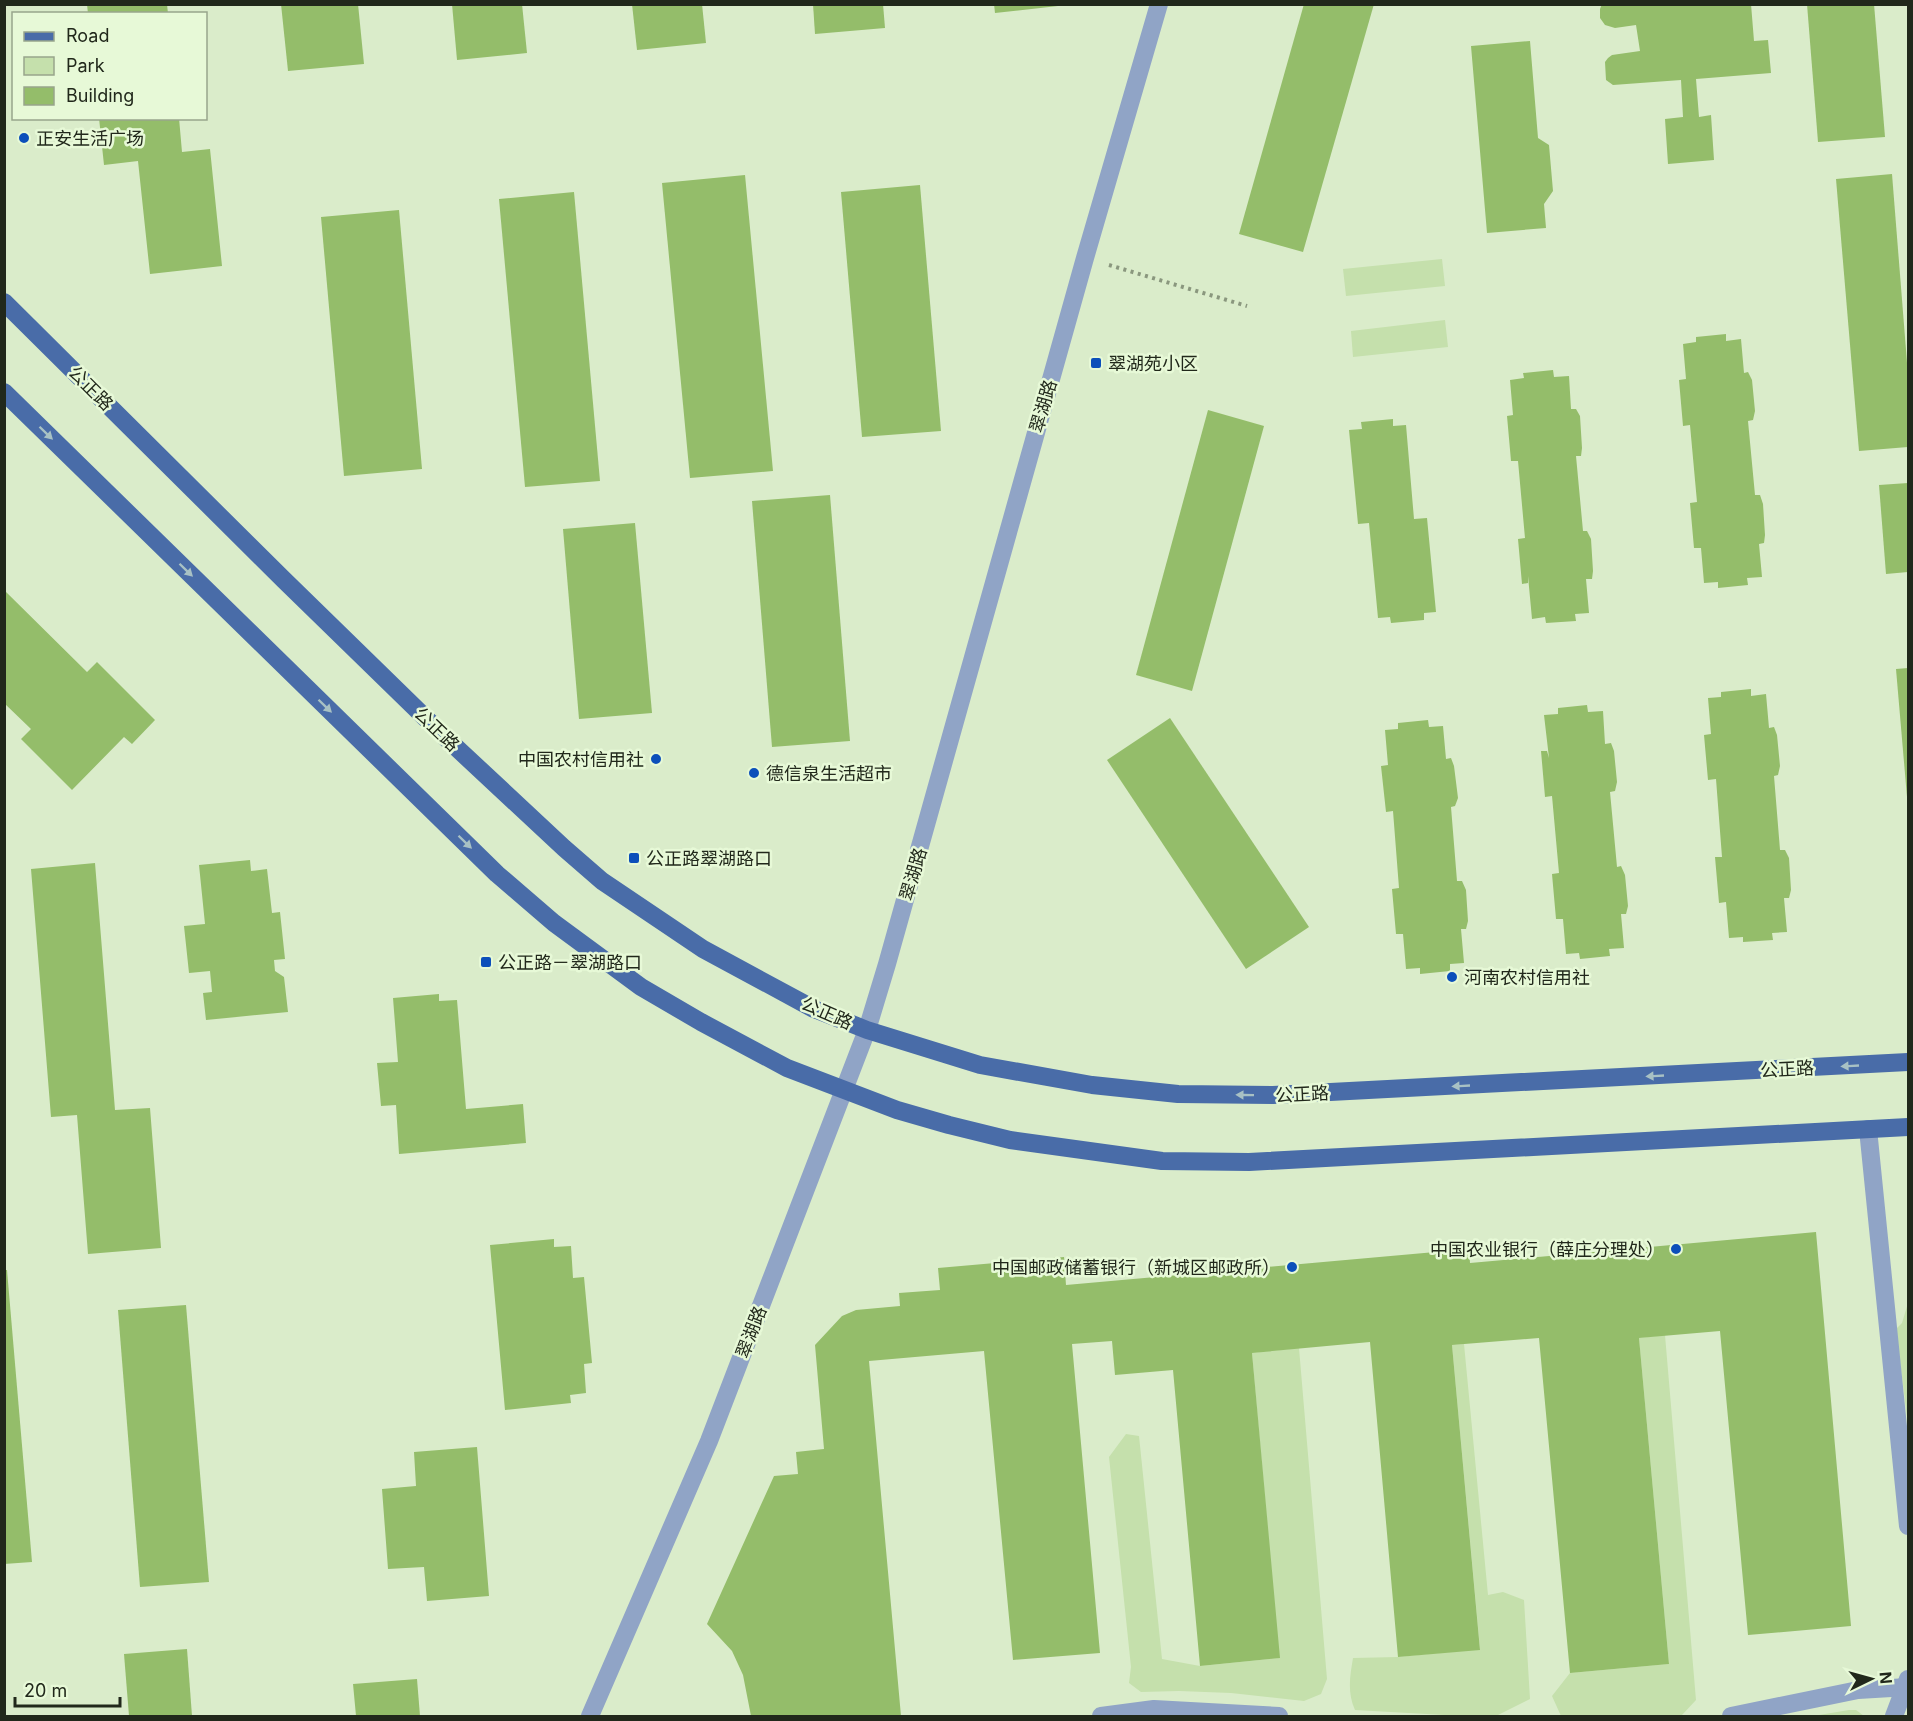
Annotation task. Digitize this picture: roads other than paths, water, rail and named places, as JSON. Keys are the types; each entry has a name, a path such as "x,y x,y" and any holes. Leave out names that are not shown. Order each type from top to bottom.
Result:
{"main road":[{"name":"公正路","path":"4,302 309,605 564,848 602,880 703,949 814,1009 867,1030 980,1065 1092,1085 1178,1094 1273,1095 1908,1062"},
{"path":"4,392 489,866 554,923 642,987 787,1068 908,1113 949,1125 1010,1140 1162,1161 1249,1162 1908,1127"}],"street":[{"name":"翠湖路","path":"590,1716 709,1441 867,1030 1085,258 1160,4"},
{"path":"1868,1129 1908,1526"},
{"path":"1731,1716 1858,1690 1907,1685 1894,1716"},
{"path":"1101,1716 1154,1709 1279,1716"}],"place":[{"name":"正安生活广场","path":"24,138"},
{"name":"翠湖苑小区","path":"1096,363"},
{"name":"中国农村信用社","path":"656,759"},
{"name":"德信泉生活超市","path":"754,773"},
{"name":"公正路翠湖路口","path":"634,858"},
{"name":"公正路－翠湖路口","path":"486,962"},
{"name":"河南农村信用社","path":"1452,977"},
{"name":"中国农业银行（薛庄分理处）","path":"1676,1249"},
{"name":"中国邮政储蓄银行（新城区邮政所）","path":"1292,1267"}]}
